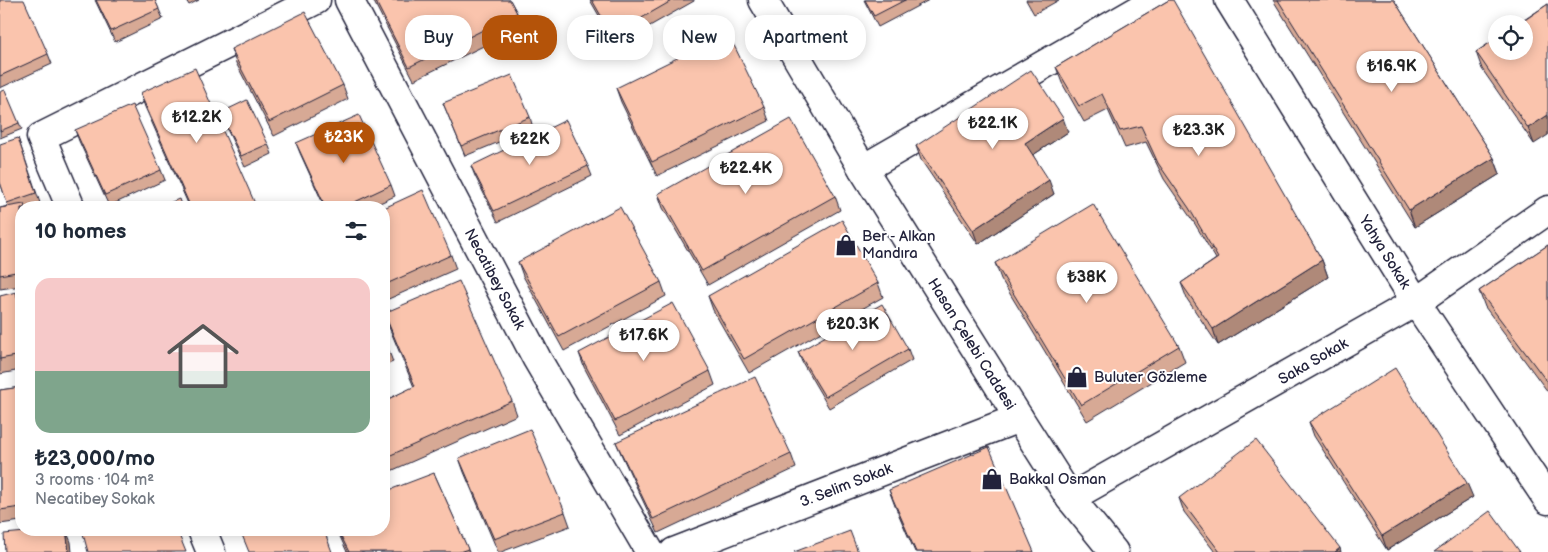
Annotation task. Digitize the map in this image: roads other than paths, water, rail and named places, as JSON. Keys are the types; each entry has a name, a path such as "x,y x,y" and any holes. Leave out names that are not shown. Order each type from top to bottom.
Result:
{"street":[{"path":"68,201 41,137 316,0"},
{"name":"Necatibey Sokak","path":"349,0 536,358 650,552"},
{"name":"Hasan Çelebi Caddesi","path":"763,0 864,169 1019,418 1070,498 1114,552"},
{"path":"864,169 1156,0"},
{"name":"Yahya Sokak","path":"1229,0 1416,302 1548,500"},
{"name":"Saka Sokak","path":"1070,498 1416,302 1548,210"},
{"name":"3. Selim Sokak","path":"674,552 702,547 1019,418"},
{"path":"204,536 211,552"}],"place":[{"name":"Ber - Alkan Mandıra","path":"846,245"},
{"name":"Buluter Gözleme","path":"1077,377"},
{"name":"Bakkal Osman","path":"992,479"}]}
